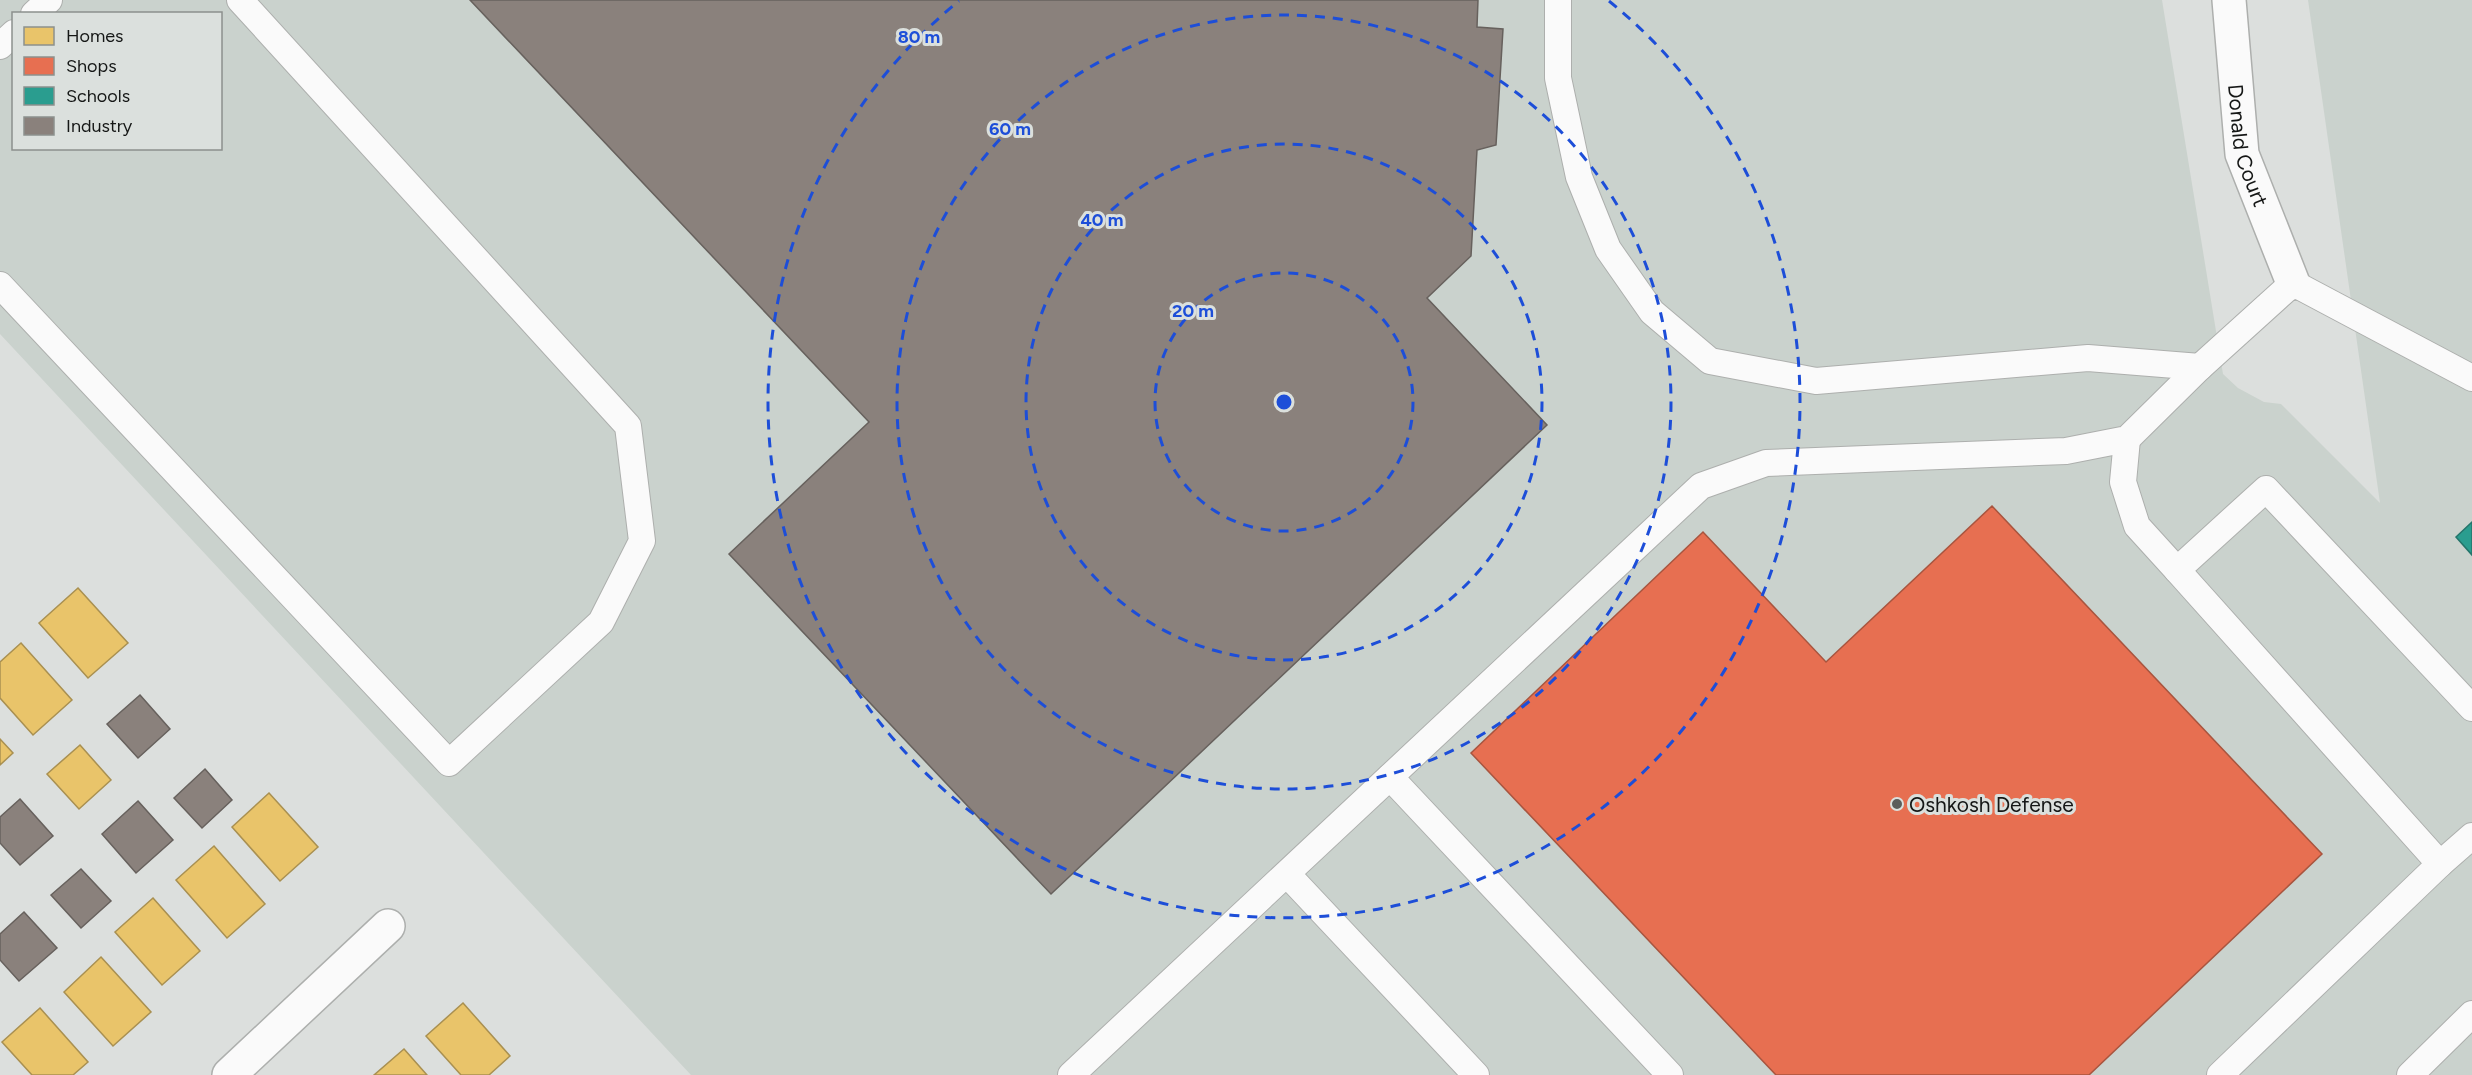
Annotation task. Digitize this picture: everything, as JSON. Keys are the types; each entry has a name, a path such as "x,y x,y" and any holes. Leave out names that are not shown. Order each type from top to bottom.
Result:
{"street":[{"name":"Donald Court","path":"2229,0 2242,154 2293,283"},
{"path":"229,1075 388,926"}],"lane":[{"path":"36,12 49,0"},
{"path":"0,285 449,763 601,622 642,541 628,426 240,0"},
{"path":"1558,0 1558,78 1580,177 1608,249 1652,312 1710,361 1816,381 2088,358 2200,367"},
{"path":"0,46 12,35"},
{"path":"1071,1075 1701,486 1766,463 2066,451 2127,439 2200,367 2293,283 2472,378"},
{"path":"2127,439 2123,482 2137,526 2440,864"},
{"path":"2177,570 2266,489 2472,708"},
{"path":"1390,777 1670,1075"},
{"path":"2220,1075 2472,836"},
{"path":"1287,874 1476,1075"},
{"path":"2409,1075 2472,1014"}],"shaded area":[{"path":"0,0 2162,0 2223,374 2238,388 2264,402 2281,404 2380,503 2308,0 2472,0 2472,1075 691,1075 0,334"}],"building: Homes":[{"path":"78,588 128,643 88,678 39,623"},
{"path":"21,643 72,700 33,735 0,698 0,662"},
{"path":"0,739 13,753 0,765"},
{"path":"80,745 111,780 79,809 47,774"},
{"path":"269,793 318,847 280,881 232,827"},
{"path":"214,846 265,904 227,938 176,880"},
{"path":"153,898 200,951 162,985 115,932"},
{"path":"101,957 151,1012 113,1046 64,992"},
{"path":"463,1003 510,1056 489,1075 461,1075 426,1036"},
{"path":"40,1008 88,1062 73,1075 32,1075 2,1042"},
{"path":"404,1049 427,1075 374,1075"}],"building: Shops":[{"name":"Oshkosh Defense","path":"1992,506 2322,854 2089,1075 1776,1075 1471,753 1703,532 1826,662"}],"building: Schools":[{"path":"2472,522 2472,555 2456,537"}],"building: Industry":[{"path":"470,0 1478,0 1477,27 1503,29 1496,145 1477,150 1471,256 1427,298 1547,425 1051,894 729,554 869,422"},
{"path":"140,695 170,729 138,758 107,724"},
{"path":"205,769 232,800 202,828 174,798"},
{"path":"20,799 53,836 20,865 0,843 0,817"},
{"path":"138,801 173,840 136,873 102,834"},
{"path":"81,869 111,901 81,928 51,895"},
{"path":"24,912 57,948 19,981 0,960 0,934"}],"place":[{"name":"Oshkosh Defense","path":"1897,804"}]}
